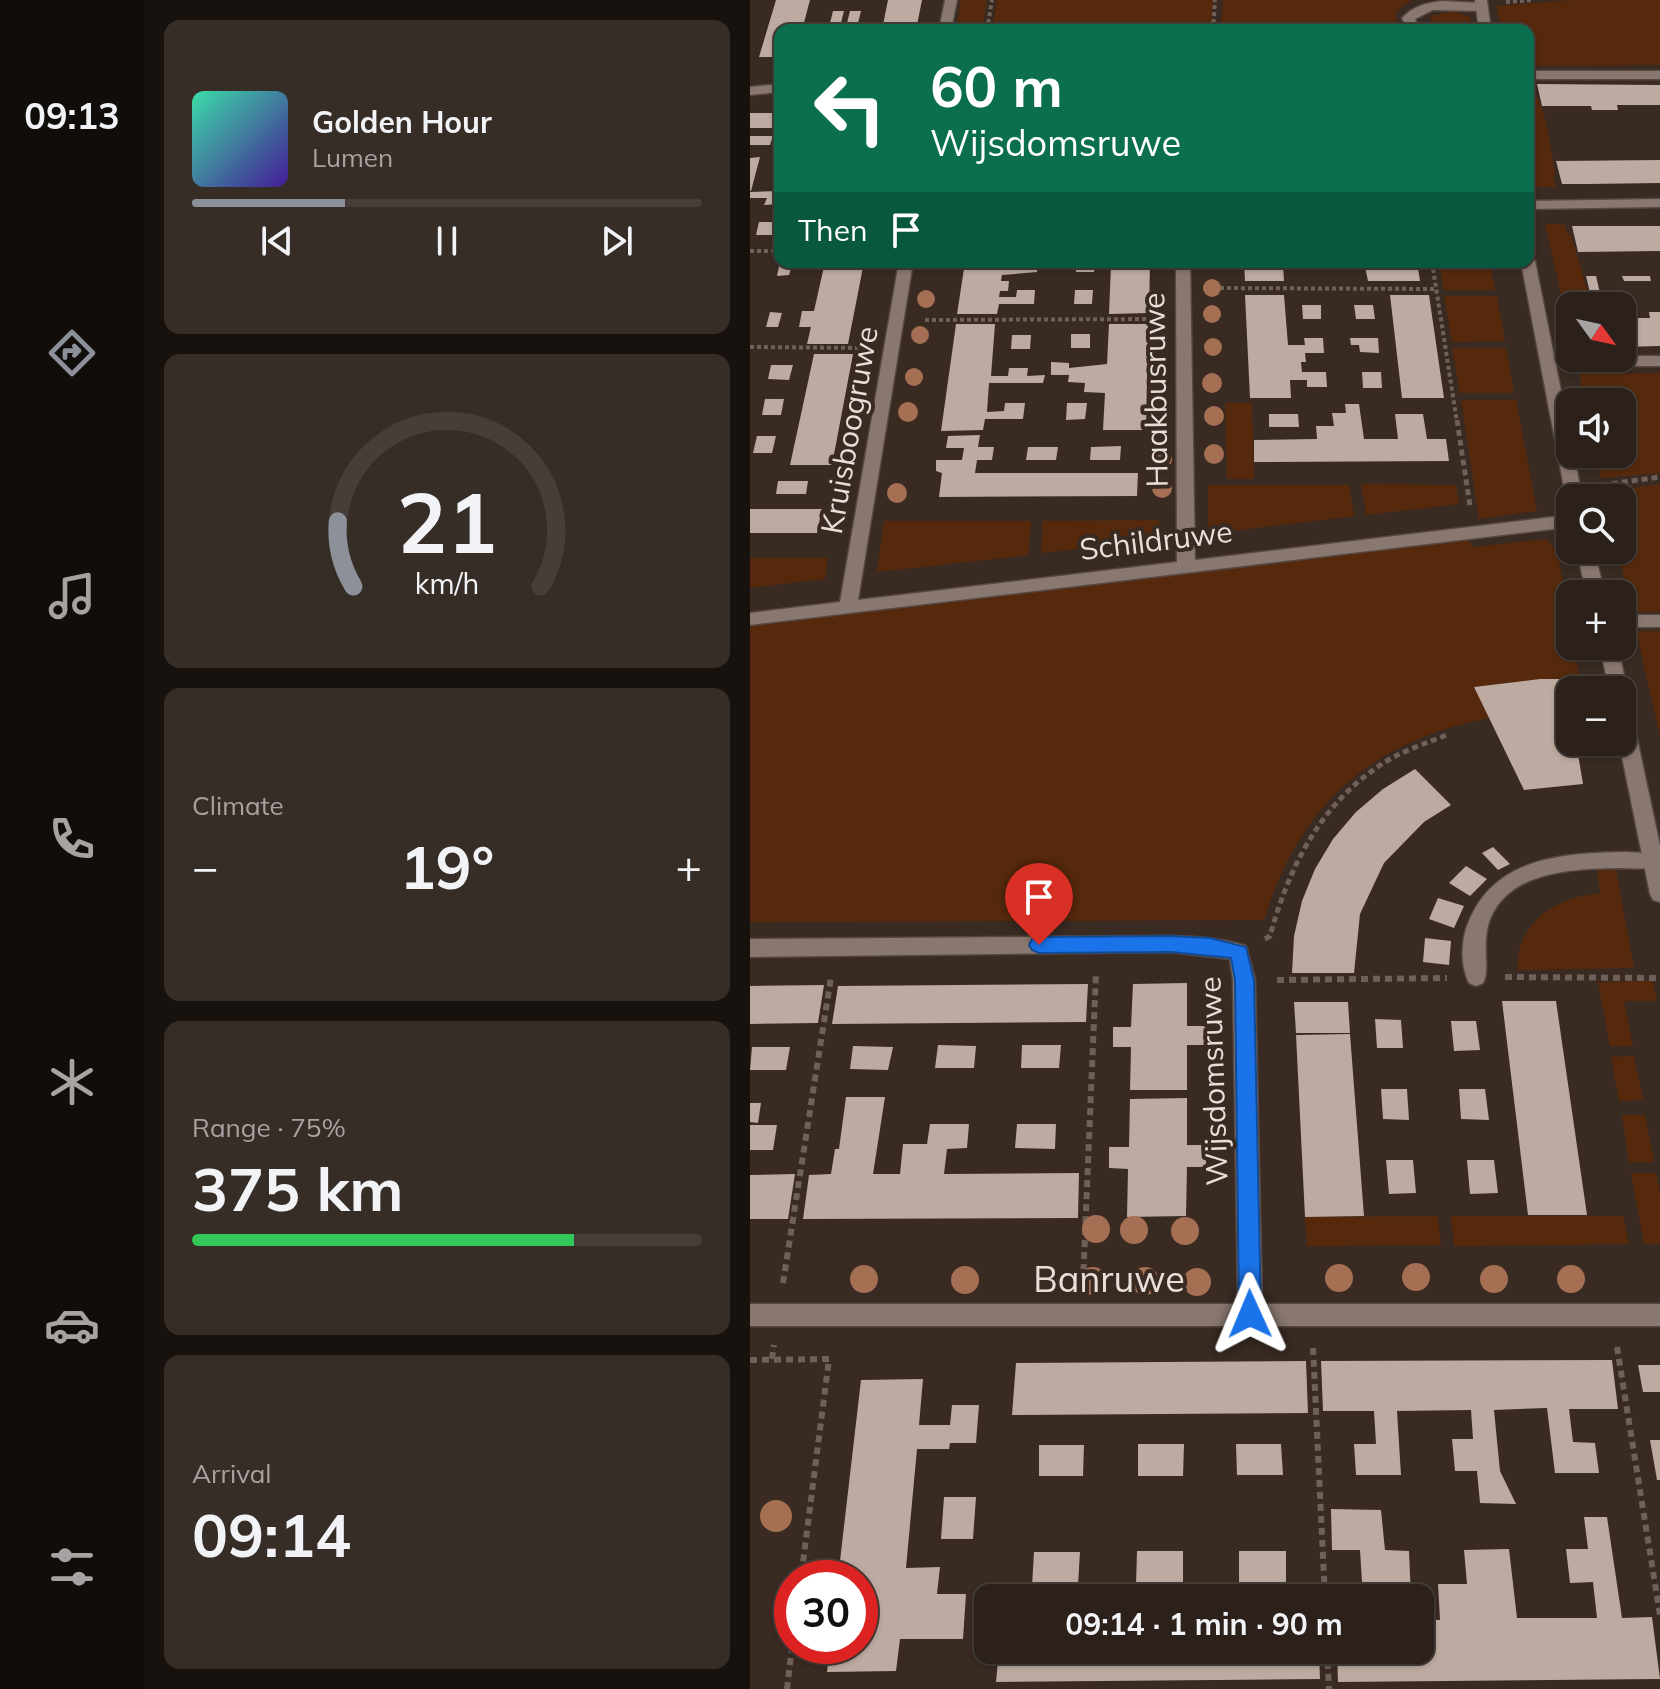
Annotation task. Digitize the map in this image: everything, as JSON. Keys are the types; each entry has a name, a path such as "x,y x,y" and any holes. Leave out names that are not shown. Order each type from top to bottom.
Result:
{"street":[{"path":"946,24 951,0"},
{"path":"1411,24 1408,18 1416,9 1431,4 1481,4 1484,24"},
{"path":"1534,75 1660,75"},
{"path":"750,91 774,89"},
{"path":"1534,205 1660,203"},
{"name":"Kruisboogruwe","path":"848,608 905,268"},
{"name":"Haakbusruwe","path":"1183,268 1186,566"},
{"path":"1529,268 1571,484"},
{"path":"1546,361 1660,361"},
{"name":"Schildruwe","path":"750,619 1556,523"},
{"path":"1636,621 1660,621"},
{"path":"1636,754 1651,801 1653,860 1660,894"},
{"path":"1476,977 1473,942 1481,916 1495,896 1516,879 1542,867 1570,860 1653,860"},
{"name":"Wijsdomsruwe","path":"750,948 1184,944 1239,952 1244,980 1250,1314"},
{"name":"Banruwe","path":"750,1315 1660,1315"}],"path":[{"path":"988,24 992,0"},
{"path":"1213,24 1215,0"},
{"path":"750,251 774,251"},
{"path":"1433,268 1474,533"},
{"path":"1183,288 1436,289"},
{"path":"897,320 1184,319"},
{"path":"750,347 892,348"},
{"path":"1622,484 1660,477"},
{"path":"1239,952 1270,936 1279,898 1298,855 1337,803 1360,779 1391,758 1449,734"},
{"path":"1082,1316 1097,944"},
{"path":"772,1359 836,947"},
{"path":"1612,1314 1660,1615"},
{"path":"1311,1315 1324,1584"},
{"path":"750,1360 829,1359 803,1560"},
{"path":"787,1689 790,1664"},
{"path":"1328,1664 1329,1689"}],"shaded area":[{"path":"961,0 987,0 983,24 957,24"},
{"path":"997,0 1213,0 1211,24 993,24"},
{"path":"1223,0 1411,0 1396,12 1396,24 1221,24"},
{"path":"1572,0 1660,0 1660,65 1534,67 1534,24 1500,24 1496,6"},
{"path":"1452,11 1470,17 1472,24 1431,24 1431,16"},
{"path":"1534,92 1543,113 1556,175 1553,176 1556,187 1537,187 1534,174"},
{"path":"1545,224 1564,224 1568,235 1571,235 1588,292 1561,292"},
{"path":"1440,268 1491,268 1495,290 1444,290"},
{"path":"1444,296 1497,296 1505,341 1452,342"},
{"path":"1452,348 1506,348 1514,393 1460,393"},
{"path":"1579,372 1660,373 1660,473 1601,478 1599,468 1636,468 1636,388 1582,388"},
{"path":"1461,400 1516,400 1537,511 1479,519"},
{"path":"1225,403 1252,403 1254,479 1227,479"},
{"path":"1361,484 1456,485 1459,504 1366,515"},
{"path":"1660,484 1660,612 1636,612 1636,580 1625,580 1621,564 1636,564 1636,487"},
{"path":"1208,485 1349,485 1354,516 1208,534"},
{"path":"1159,520 1159,539 1041,553 1043,521"},
{"path":"884,521 1031,521 1028,555 877,572"},
{"path":"1469,539 1472,547 1546,539 1556,549 1556,564 1559,564 1562,580 1556,580 1556,660 1576,660 1579,676 1474,687 1489,718 1409,743 1345,784 1319,812 1297,843 1264,920 750,922 750,626"},
{"path":"750,558 828,558 825,579 750,588"},
{"path":"1636,631 1660,631 1660,736"},
{"path":"1597,869 1616,870 1634,968 1518,970 1524,938 1542,915 1569,900 1600,894"},
{"path":"1653,981 1657,1001 1624,1001 1633,1046 1610,1046 1598,982"},
{"path":"1634,1056 1643,1100 1619,1101 1611,1057"},
{"path":"1622,1115 1645,1115 1654,1162 1629,1162"},
{"path":"1631,1173 1656,1173 1660,1194 1660,1244 1644,1244"},
{"path":"1438,1216 1441,1245 1307,1246 1305,1217"},
{"path":"1451,1216 1623,1216 1629,1244 1454,1246"}],"building":[{"path":"776,0 810,0 804,24 774,24 774,57 759,57"},
{"path":"888,0 922,0 917,24 883,24"},
{"path":"833,11 844,11 841,24 830,24"},
{"path":"850,11 861,11 858,24 847,24"},
{"path":"1537,84 1660,85 1660,105 1617,105 1618,110 1592,110 1591,106 1542,106"},
{"path":"750,113 774,113 774,128 750,128"},
{"path":"750,136 773,136 770,145 750,145"},
{"path":"760,157 751,191 750,191 750,158"},
{"path":"1660,160 1660,183 1587,184 1562,184 1556,161"},
{"path":"774,191 774,204 764,205 767,198 750,198 750,192"},
{"path":"759,222 774,222 774,235 756,235"},
{"path":"1572,226 1660,226 1660,251 1578,252"},
{"path":"779,268 791,268 789,275 777,276"},
{"path":"824,268 863,268 848,344 807,344 811,327 799,327 802,311 814,311"},
{"path":"964,268 1037,268 1037,272 1002,275 1001,281 1009,281 1008,291 1000,291 999,297 1016,297 1017,290 1035,290 1034,304 999,304 997,314 957,314"},
{"path":"1076,268 1095,268 1094,272 1076,272"},
{"path":"1111,268 1150,268 1149,313 1109,314"},
{"path":"1244,268 1283,268 1284,281 1245,281"},
{"path":"1365,268 1418,268 1420,281 1368,281"},
{"path":"1586,276 1596,276 1600,292 1590,292"},
{"path":"1622,276 1650,276 1651,281 1624,281"},
{"path":"1075,290 1093,290 1092,304 1074,304"},
{"path":"1245,295 1284,295 1288,345 1305,345 1304,338 1323,338 1324,353 1305,353 1306,362 1301,362 1302,372 1326,372 1327,387 1307,387 1307,380 1290,380 1291,398 1250,398"},
{"path":"1390,295 1429,295 1444,398 1402,398"},
{"path":"1302,305 1321,305 1321,319 1303,319"},
{"path":"1354,305 1373,305 1375,319 1356,319"},
{"path":"770,312 782,313 778,327 766,327"},
{"path":"1649,312 1660,312 1660,346 1636,347 1636,318 1650,318"},
{"path":"956,324 995,324 991,376 1008,376 1009,368 1028,368 1027,376 1045,375 1043,383 989,383 987,412 1004,411 1005,403 1025,403 1023,419 985,419 983,430 941,431"},
{"path":"1109,324 1148,324 1146,430 1103,430 1105,393 1084,392 1085,383 1068,382 1069,375 1051,375 1051,362 1069,363 1069,368 1107,364"},
{"path":"1071,334 1090,334 1090,348 1071,348"},
{"path":"1012,335 1031,335 1030,349 1011,349"},
{"path":"1350,338 1378,338 1379,353 1360,352 1359,345 1351,345"},
{"path":"814,354 853,354 832,465 790,465"},
{"path":"771,365 793,365 789,380 768,379"},
{"path":"1362,372 1381,372 1382,388 1363,388"},
{"path":"765,399 784,399 781,415 762,415"},
{"path":"1067,403 1087,403 1085,419 1066,420"},
{"path":"1345,404 1359,404 1364,439 1398,439 1395,414 1423,414 1427,439 1446,439 1449,461 1254,462 1254,440 1317,439 1316,426 1334,426 1332,413 1346,413"},
{"path":"1269,414 1298,414 1299,427 1269,427"},
{"path":"980,435 978,447 994,447 992,460 977,460 975,473 1138,473 1137,496 939,497 942,473 936,471 936,460 962,460 964,448 946,448 948,436"},
{"path":"757,436 776,436 772,453 753,453"},
{"path":"1121,446 1120,460 1090,460 1091,447"},
{"path":"1028,447 1058,447 1056,460 1026,460"},
{"path":"778,481 808,481 806,494 776,494"},
{"path":"750,509 822,509 817,533 750,533"},
{"path":"1556,679 1556,756 1578,756 1583,784 1524,790 1474,687"},
{"path":"1415,769 1451,805 1424,822 1384,863 1360,914 1354,973 1292,973 1294,936 1302,901 1315,869 1333,839 1356,812 1383,789"},
{"path":"1493,847 1510,864 1498,870 1482,853"},
{"path":"1466,866 1487,879 1470,896 1449,883"},
{"path":"1438,898 1464,906 1454,928 1429,919"},
{"path":"1425,938 1451,941 1449,965 1423,962"},
{"path":"1187,983 1187,1026 1206,1026 1206,1045 1187,1045 1187,1090 1130,1090 1131,1047 1113,1047 1113,1027 1131,1027 1133,984"},
{"path":"1088,984 1086,1022 832,1024 838,986"},
{"path":"824,985 818,1023 750,1024 750,986"},
{"path":"1502,1001 1556,1001 1587,1215 1528,1215"},
{"path":"1294,1002 1348,1002 1350,1033 1296,1033"},
{"path":"1375,1019 1401,1020 1403,1048 1377,1048"},
{"path":"1451,1021 1476,1021 1480,1050 1454,1051"},
{"path":"1350,1034 1364,1216 1305,1217 1296,1035"},
{"path":"938,1045 976,1046 974,1068 935,1068"},
{"path":"1022,1045 1061,1045 1059,1068 1021,1068"},
{"path":"853,1046 893,1047 888,1070 850,1069"},
{"path":"752,1047 790,1047 786,1070 750,1070"},
{"path":"1381,1089 1407,1089 1409,1120 1383,1119"},
{"path":"1459,1089 1485,1089 1489,1120 1461,1119"},
{"path":"846,1097 885,1097 873,1174 900,1174 903,1144 927,1144 930,1124 969,1124 967,1148 947,1149 944,1174 1079,1173 1078,1218 803,1219 809,1175 831,1174 835,1149 839,1149"},
{"path":"1187,1098 1187,1145 1206,1145 1206,1167 1187,1167 1186,1216 1127,1217 1128,1169 1109,1168 1109,1147 1129,1147 1130,1099"},
{"path":"750,1103 761,1103 758,1123 750,1122"},
{"path":"1017,1124 1056,1124 1055,1149 1015,1148"},
{"path":"750,1125 777,1125 773,1150 750,1150"},
{"path":"1386,1160 1413,1160 1416,1193 1389,1194"},
{"path":"1467,1160 1494,1160 1498,1193 1470,1194"},
{"path":"795,1174 788,1219 750,1219 750,1175"},
{"path":"1612,1360 1618,1409 1569,1409 1573,1442 1595,1443 1599,1473 1555,1473 1547,1408 1494,1410 1500,1471 1516,1504 1480,1503 1477,1471 1455,1471 1452,1439 1473,1439 1471,1410 1397,1411 1401,1475 1356,1475 1354,1444 1376,1444 1374,1411 1323,1411 1321,1361"},
{"path":"1306,1361 1308,1413 1012,1415 1016,1363"},
{"path":"1638,1365 1660,1365 1660,1392 1643,1392"},
{"path":"923,1379 919,1425 950,1425 952,1405 979,1405 976,1443 950,1443 949,1449 917,1449 906,1568 940,1567 937,1594 966,1594 963,1639 900,1639 896,1671 827,1672 828,1664 878,1664 878,1560 840,1560 861,1380"},
{"path":"1650,1440 1660,1440 1660,1480 1657,1480"},
{"path":"1138,1444 1184,1444 1183,1476 1138,1476"},
{"path":"1236,1444 1281,1444 1283,1475 1237,1475"},
{"path":"1039,1445 1084,1445 1083,1476 1039,1476"},
{"path":"944,1497 976,1497 973,1539 941,1539"},
{"path":"1331,1509 1381,1510 1385,1550 1409,1551 1410,1584 1362,1584 1360,1550 1332,1550"},
{"path":"1584,1517 1607,1517 1622,1618 1652,1617 1660,1679 1338,1682 1337,1664 1434,1664 1434,1620 1440,1620 1438,1584 1467,1584 1464,1550 1509,1549 1517,1618 1597,1618 1593,1582 1570,1583 1566,1549 1588,1549"},
{"path":"1137,1551 1183,1551 1183,1584 1136,1584"},
{"path":"1239,1551 1286,1551 1286,1584 1239,1584"},
{"path":"1034,1552 1080,1552 1078,1584 1032,1584"},
{"path":"998,1664 1319,1664 1320,1679 996,1682"}],"route":[{"path":"1039,945 1171,944 1210,946 1239,952 1244,980 1250,1314"}]}
